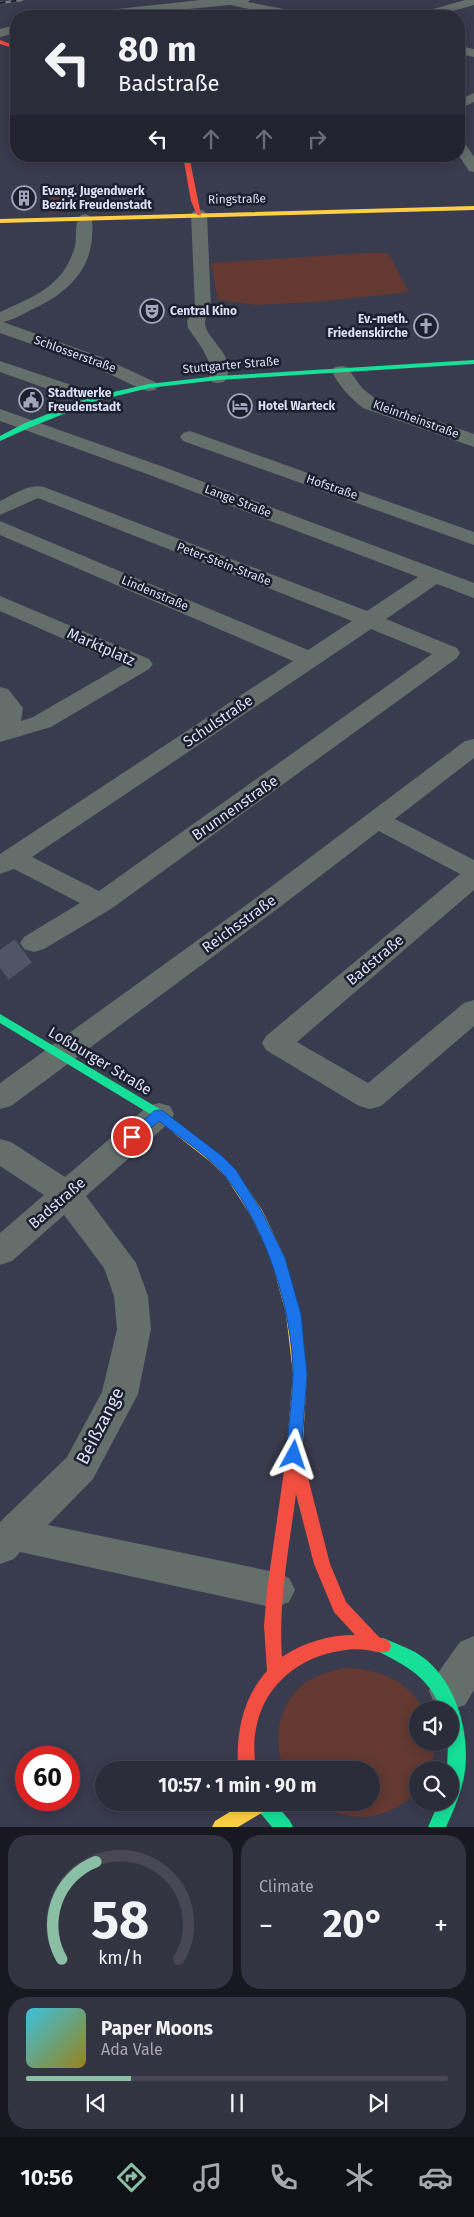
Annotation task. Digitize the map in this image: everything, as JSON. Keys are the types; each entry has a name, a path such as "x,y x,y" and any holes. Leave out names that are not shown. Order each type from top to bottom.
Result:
{"main road":[{"path":"187,162 194,201 199,214"},
{"name":"Ringstraße","path":"4,222 199,214 474,208"},
{"name":"Stuttgarter Straße","path":"0,439 94,399 149,386 218,378 474,362"},
{"name":"Loßburger Straße","path":"0,1018 159,1114 217,1160 231,1174 256,1214 278,1258 294,1314 300,1374 294,1455 275,1590 272,1626 276,1670"},
{"name":"Loßburger Straße","path":"294,1455 322,1564 340,1607 373,1642"},
{"path":"246,1761 244,1732 254,1698 276,1670 304,1650 338,1641 373,1642 402,1651 429,1668 450,1691 463,1716 468,1735"},
{"path":"437,1827 458,1799 468,1773"},
{"path":"221,1827 248,1811"},
{"path":"269,1811 284,1827"}],"street":[{"path":"437,0 459,5"},
{"path":"147,10 232,1 275,10"},
{"path":"443,10 474,1"},
{"path":"234,10 247,3"},
{"path":"465,154 474,168"},
{"path":"199,214 203,308 196,322 197,328 211,347 220,366 218,378"},
{"path":"0,318 53,294 66,283 85,240 84,219"},
{"name":"Schlosserstraße","path":"0,327 92,359 149,386"},
{"path":"0,366 94,399"},
{"name":"Kleinrheinstraße","path":"341,371 345,380 355,392 370,404 474,441"},
{"name":"Lange Straße","path":"0,415 154,470 474,591"},
{"name":"Hofstraße","path":"190,437 474,540"},
{"name":"Peter-Stein-Straße","path":"0,510 37,491 449,653"},
{"name":"Lindenstraße","path":"0,527 310,660"},
{"name":"Schulstraße","path":"6,862 435,576"},
{"name":"Marktplatz","path":"0,603 141,664 42,722 2,734"},
{"name":"Brunnenstraße","path":"34,943 100,903 294,766 449,653"},
{"path":"0,694 11,708 9,720 2,734"},
{"name":"Reichsstraße","path":"0,1098 270,901 474,746"},
{"path":"377,820 474,870"},
{"path":"6,862 100,903"},
{"name":"Badstraße","path":"474,876 277,1043 370,1098 474,1010"},
{"name":"Badstraße","path":"0,1252 159,1114"},
{"name":"Beißzange","path":"0,1150 66,1194 119,1263 131,1296 134,1329 120,1394 80,1468 7,1541"},
{"path":"7,1541 275,1590"},
{"path":"450,1691 474,1655"}],"shaded area":[{"path":"51,193 59,194 64,198 67,212 51,213"},
{"path":"388,253 409,292 316,302 256,305 218,300 211,263"},
{"path":"344,1668 380,1674 400,1683 418,1701 409,1701 409,1751 434,1751 434,1754 432,1761 409,1761 409,1799 389,1811 367,1817 356,1817 332,1811 380,1811 380,1761 282,1761 278,1735 280,1723 289,1700 305,1683 324,1674"}],"tunnel":[{"path":"0,968 34,943"}],"railway":[{"path":"0,3 22,0"}],"traffic: fast":[{"path":"0,439 28,425 94,399 149,386 218,378 474,362"},
{"path":"0,1018 159,1114 180,1131"},
{"path":"383,1646 410,1658 430,1675 445,1697 454,1722 457,1748 455,1775 449,1802 437,1827"},
{"path":"270,1811 284,1827"}],"traffic: slow":[{"path":"0,221 474,208"},
{"path":"180,1131 217,1160 231,1174 257,1214 278,1258 293,1314 300,1374 294,1457"},
{"path":"221,1827 248,1811"}],"traffic: jam":[{"path":"0,42 10,46"},
{"path":"187,162 194,201 199,214"},
{"path":"275,1670 272,1626 275,1590 294,1457"},
{"path":"297,1466 322,1564 340,1607 373,1642"},
{"path":"246,1761 245,1747 248,1725 255,1704 266,1685 280,1669 297,1656 318,1647 357,1642 383,1646"}],"place":[{"name":"Evang. Jugendwerk Bezirk Freudenstadt","path":"24,198"},
{"name":"Central Kino","path":"152,311"},
{"name":"Ev.-meth. Friedenskirche","path":"426,326"},
{"name":"Stadtwerke Freudenstadt","path":"31,400"},
{"name":"Hotel Warteck","path":"240,406"}],"route":[{"path":"132,1137 159,1114 217,1160 231,1174 256,1214 278,1258 294,1314 300,1374 294,1455"}]}
